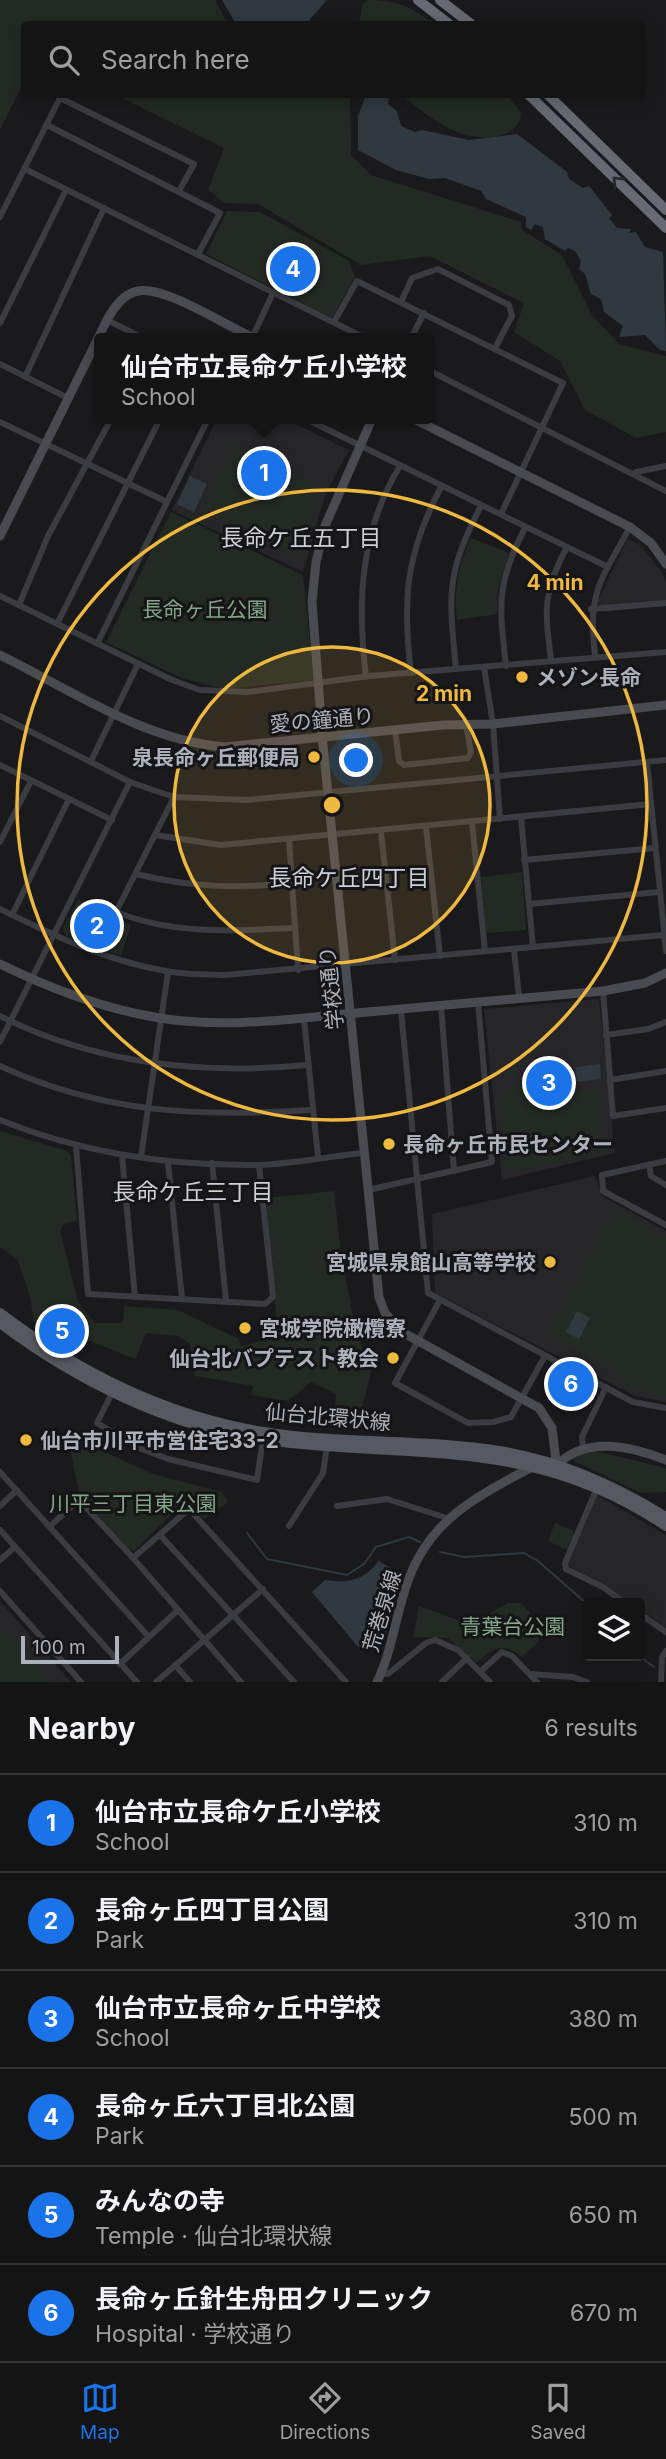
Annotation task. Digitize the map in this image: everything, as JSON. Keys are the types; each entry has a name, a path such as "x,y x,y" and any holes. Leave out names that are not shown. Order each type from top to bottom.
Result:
{"highway":[{"path":"418,0 445,21"},
{"path":"440,0 467,21"},
{"path":"532,98 666,228"},
{"path":"551,98 666,210"}],"main road":[{"name":"仙台北環状線","path":"0,1314 52,1351 98,1376 153,1401 238,1427 308,1437 473,1447 557,1468 620,1491 666,1517"},
{"name":"仙台北環状線","path":"0,1324 41,1353 112,1392 183,1420 263,1440 445,1452 536,1462"},
{"name":"仙台北環状線","path":"557,1468 666,1526"}],"street":[{"path":"0,217 60,98"},
{"path":"65,98 194,164 179,191"},
{"path":"47,125 220,214 198,254"},
{"path":"25,169 355,333"},
{"path":"0,323 66,190"},
{"path":"25,377 104,208"},
{"path":"401,302 412,278 438,269 509,305 512,316 495,348"},
{"path":"334,322 357,281 563,383 501,514"},
{"path":"100,333 115,306 138,291 151,291 242,333"},
{"path":"255,333 273,293"},
{"path":"414,333 424,313"},
{"path":"107,320 133,333"},
{"path":"0,536 94,346"},
{"path":"0,364 68,397"},
{"path":"434,373 634,472 666,491"},
{"path":"0,422 167,502"},
{"path":"19,605 48,536 108,424"},
{"path":"58,622 157,424"},
{"path":"99,642 206,424"},
{"path":"316,424 608,568"},
{"name":"学校通り","path":"370,424 334,499 316,562 312,602 328,793 379,1297 385,1313 395,1326 523,1398 547,1417 552,1428 557,1468"},
{"path":"424,424 630,527 651,543 665,559"},
{"path":"366,677 361,638 364,561 378,506 400,466"},
{"path":"634,472 666,466"},
{"path":"411,673 406,632 408,575 421,527 441,486"},
{"path":"456,669 448,606 451,582 458,554 481,506"},
{"path":"595,655 591,609 597,589 630,527"},
{"path":"506,666 500,591 505,568 525,528"},
{"path":"551,660 546,608 548,589 566,549"},
{"path":"0,596 99,642 172,680 213,692 248,692 366,677 506,666 595,655 666,652"},
{"path":"591,609 666,603"},
{"name":"愛の鐘通り","path":"0,655 158,733 202,745 226,747 493,724 666,705"},
{"path":"91,761 138,664"},
{"path":"484,667 493,724 500,819"},
{"path":"0,716 130,782 174,797 247,800 666,760"},
{"path":"395,731 399,761 404,765 468,758 471,752 466,725"},
{"path":"647,762 666,951"},
{"path":"0,765 111,820"},
{"path":"0,842 31,781"},
{"path":"0,1042 130,782"},
{"path":"174,797 116,912 183,930 295,928"},
{"path":"12,915 69,799"},
{"path":"155,835 221,845 381,832 651,804"},
{"path":"521,817 533,947"},
{"path":"472,822 485,951"},
{"path":"426,827 440,956"},
{"path":"381,832 395,960"},
{"path":"289,840 299,970"},
{"path":"524,860 655,848"},
{"path":"136,874 208,887 238,888 292,883"},
{"path":"529,904 659,891"},
{"path":"0,909 88,951 168,972 225,975 663,934"},
{"path":"514,949 519,997"},
{"path":"0,964 33,980 112,1009 160,1018 220,1024 304,1019 603,991 645,983 666,973"},
{"path":"141,1157 168,972"},
{"path":"603,991 613,1116 666,1108"},
{"path":"368,1190 492,1163 478,1002"},
{"path":"440,1005 454,1171"},
{"path":"401,1010 428,1293 633,1402 666,1408"},
{"path":"0,1016 75,1046 154,1062 222,1070 307,1065"},
{"path":"304,1019 311,1110 318,1157"},
{"path":"606,1035 648,1029 666,1022"},
{"path":"0,1066 64,1091 148,1109 216,1115 311,1110"},
{"path":"610,1080 666,1071"},
{"path":"0,1120 76,1145 168,1162 259,1165 364,1153"},
{"path":"76,1145 88,1294 265,1304 273,1297 259,1165"},
{"path":"122,1155 135,1297"},
{"path":"666,1161 602,1175 603,1191 666,1225"},
{"path":"168,1162 182,1299"},
{"path":"212,1164 226,1300"},
{"path":"649,1165 651,1176 666,1185"},
{"path":"440,1300 395,1383 468,1423 493,1422 511,1417 545,1356"},
{"path":"583,1447 582,1437 606,1387"},
{"path":"112,1392 97,1423 139,1448 168,1459 257,1480 263,1440"},
{"path":"557,1468 569,1453 583,1447 601,1445 666,1461"},
{"path":"289,1526 323,1473 327,1446"},
{"path":"337,1506 387,1499 447,1518 536,1462"},
{"path":"0,1472 149,1637"},
{"path":"597,1488 565,1563 566,1569 603,1587 618,1598"},
{"path":"0,1506 17,1490"},
{"path":"50,1527 79,1500 241,1682"},
{"path":"133,1558 189,1509 346,1682"},
{"name":"荒巻泉線","path":"379,1678 408,1579 429,1541 447,1518"},
{"path":"0,1530 137,1682"},
{"path":"160,1535 294,1682"},
{"path":"0,1560 15,1547"},
{"path":"156,1682 263,1590"},
{"path":"0,1591 81,1682"},
{"path":"120,1664 178,1610"},
{"path":"645,1617 666,1632"},
{"path":"379,1678 388,1674 426,1643 435,1640 446,1642 467,1658 490,1682"},
{"path":"480,1672 502,1651 508,1653 537,1682"},
{"path":"661,1682 662,1657 666,1651"},
{"path":"442,1682 467,1658"},
{"path":"175,1665 190,1682"},
{"path":"530,1674 573,1677 587,1682"},
{"path":"332,1682 339,1675"}],"shaded area":[{"path":"222,0 326,1 309,21 234,21"},
{"path":"365,98 389,98 388,104 397,111 401,126 415,132 422,130 469,140 517,134 567,172 569,179 583,188 589,186 612,215 609,218 617,228 631,229 629,233 636,232 645,247 663,252 666,351 660,350 645,335 619,337 623,326 604,312 601,299 591,294 585,274 579,269 581,261 575,251 568,248 565,251 545,239 543,227 535,224 531,230 526,227 526,217 486,199 481,191 445,178 429,179 396,170 358,150 358,116"},
{"path":"215,424 296,424 349,450 325,495 303,572 172,510"},
{"path":"190,476 207,484 194,512 177,504"},
{"path":"628,538 641,546 661,571 666,582 666,606 605,612 597,602"},
{"path":"599,999 615,1153 502,1180 484,1009"},
{"path":"600,1064 601,1079 577,1082 575,1067"},
{"name":"宮城県泉館山高等学校","path":"595,1176 602,1196 666,1231 666,1402 635,1396 435,1293 432,1214"},
{"path":"577,1311 590,1318 579,1339 566,1332"},
{"path":"597,1495 666,1535 666,1628 645,1613 645,1598 624,1598 604,1584 570,1567 568,1562"},
{"path":"379,1561 398,1573 385,1639 381,1644 359,1648 312,1592 325,1580 355,1579 367,1573"},
{"path":"0,1601 71,1682 0,1682"}],"green space":[{"path":"0,0 215,0 226,21 21,21 21,88 0,130"},
{"path":"368,0 387,1 403,5 429,21 359,21 362,5"},
{"path":"122,98 348,98 351,155 371,175 521,222 522,230 562,255 592,315 619,344 666,356 666,432 636,438 585,410 560,361 514,332 524,303 430,256 361,265 258,204 225,203 208,190 224,148"},
{"path":"406,98 509,98 521,113 513,129 505,134 476,137 457,132"},
{"path":"227,211 260,212 349,261 355,277 332,318 206,254"},
{"path":"233,442 322,491 299,557 203,508"},
{"name":"長命ヶ丘公園","path":"171,512 303,575 314,680 224,689 182,678 106,642"},
{"path":"471,538 509,553 498,589 497,614 457,620 458,578"},
{"path":"522,872 526,930 486,933 481,877"},
{"path":"78,899 131,925 121,955 91,948 66,936 63,928"},
{"path":"570,1079 571,1092 596,1089 602,1142 596,1155 513,1171 507,1164 499,1100 510,1086"},
{"path":"0,1131 67,1151 71,1156 77,1221 65,1223 60,1230 78,1302 95,1323 123,1323 124,1306 178,1310 239,1339 241,1346 270,1339 277,1327 266,1198 334,1191 341,1254 355,1327 371,1371 360,1417 334,1415 336,1394 311,1382 288,1401 251,1395 253,1386 195,1376 190,1344 178,1336 146,1333 135,1359 78,1336 79,1322 64,1304 35,1331 30,1296 18,1260 0,1247"},
{"path":"614,1206 666,1237 666,1396 630,1386 615,1370 547,1334"},
{"name":"川平三丁目東公園","path":"66,1431 91,1446 153,1474 222,1492 228,1502 204,1519 186,1500 134,1551 129,1550 80,1496"},
{"path":"591,1450 666,1469 666,1492 641,1493 574,1461 574,1455"},
{"path":"555,1523 572,1530 574,1535 567,1550 548,1541"},
{"name":"青葉台公園","path":"508,1603 521,1603 537,1625 538,1642 522,1657 509,1649 499,1648 476,1663 448,1638 413,1637 419,1606 466,1623 475,1622"},
{"path":"0,1629 16,1638 53,1682 0,1682"}],"waterway":[{"path":"247,1533 267,1559 347,1575 364,1564 376,1547 409,1537 420,1542"},
{"path":"440,1552 464,1557 524,1553 538,1561 582,1600"},
{"path":"645,1660 654,1667"}],"place":[{"name":"長命ヶ丘六丁目北公園","path":"293,269"},
{"name":"仙台市立長命ケ丘小学校","path":"264,473"},
{"name":"メゾン長命","path":"522,677"},
{"name":"泉長命ヶ丘郵便局","path":"314,757"},
{"name":"長命ヶ丘四丁目公園","path":"97,926"},
{"name":"仙台市立長命ヶ丘中学校","path":"549,1083"},
{"name":"長命ヶ丘市民センター","path":"389,1144"},
{"name":"宮城県泉館山高等学校","path":"550,1262"},
{"name":"宮城学院橄欖寮","path":"245,1328"},
{"name":"みんなの寺","path":"62,1331"},
{"name":"仙台北バプテスト教会","path":"393,1358"},
{"name":"長命ヶ丘針生舟田クリニック","path":"571,1384"},
{"name":"仙台市川平市営住宅33-2","path":"26,1440"}],"district":[{"name":"長命ケ丘五丁目","path":"301,538"},
{"name":"長命ケ丘四丁目","path":"349,878"},
{"name":"長命ケ丘三丁目","path":"193,1192"}]}
